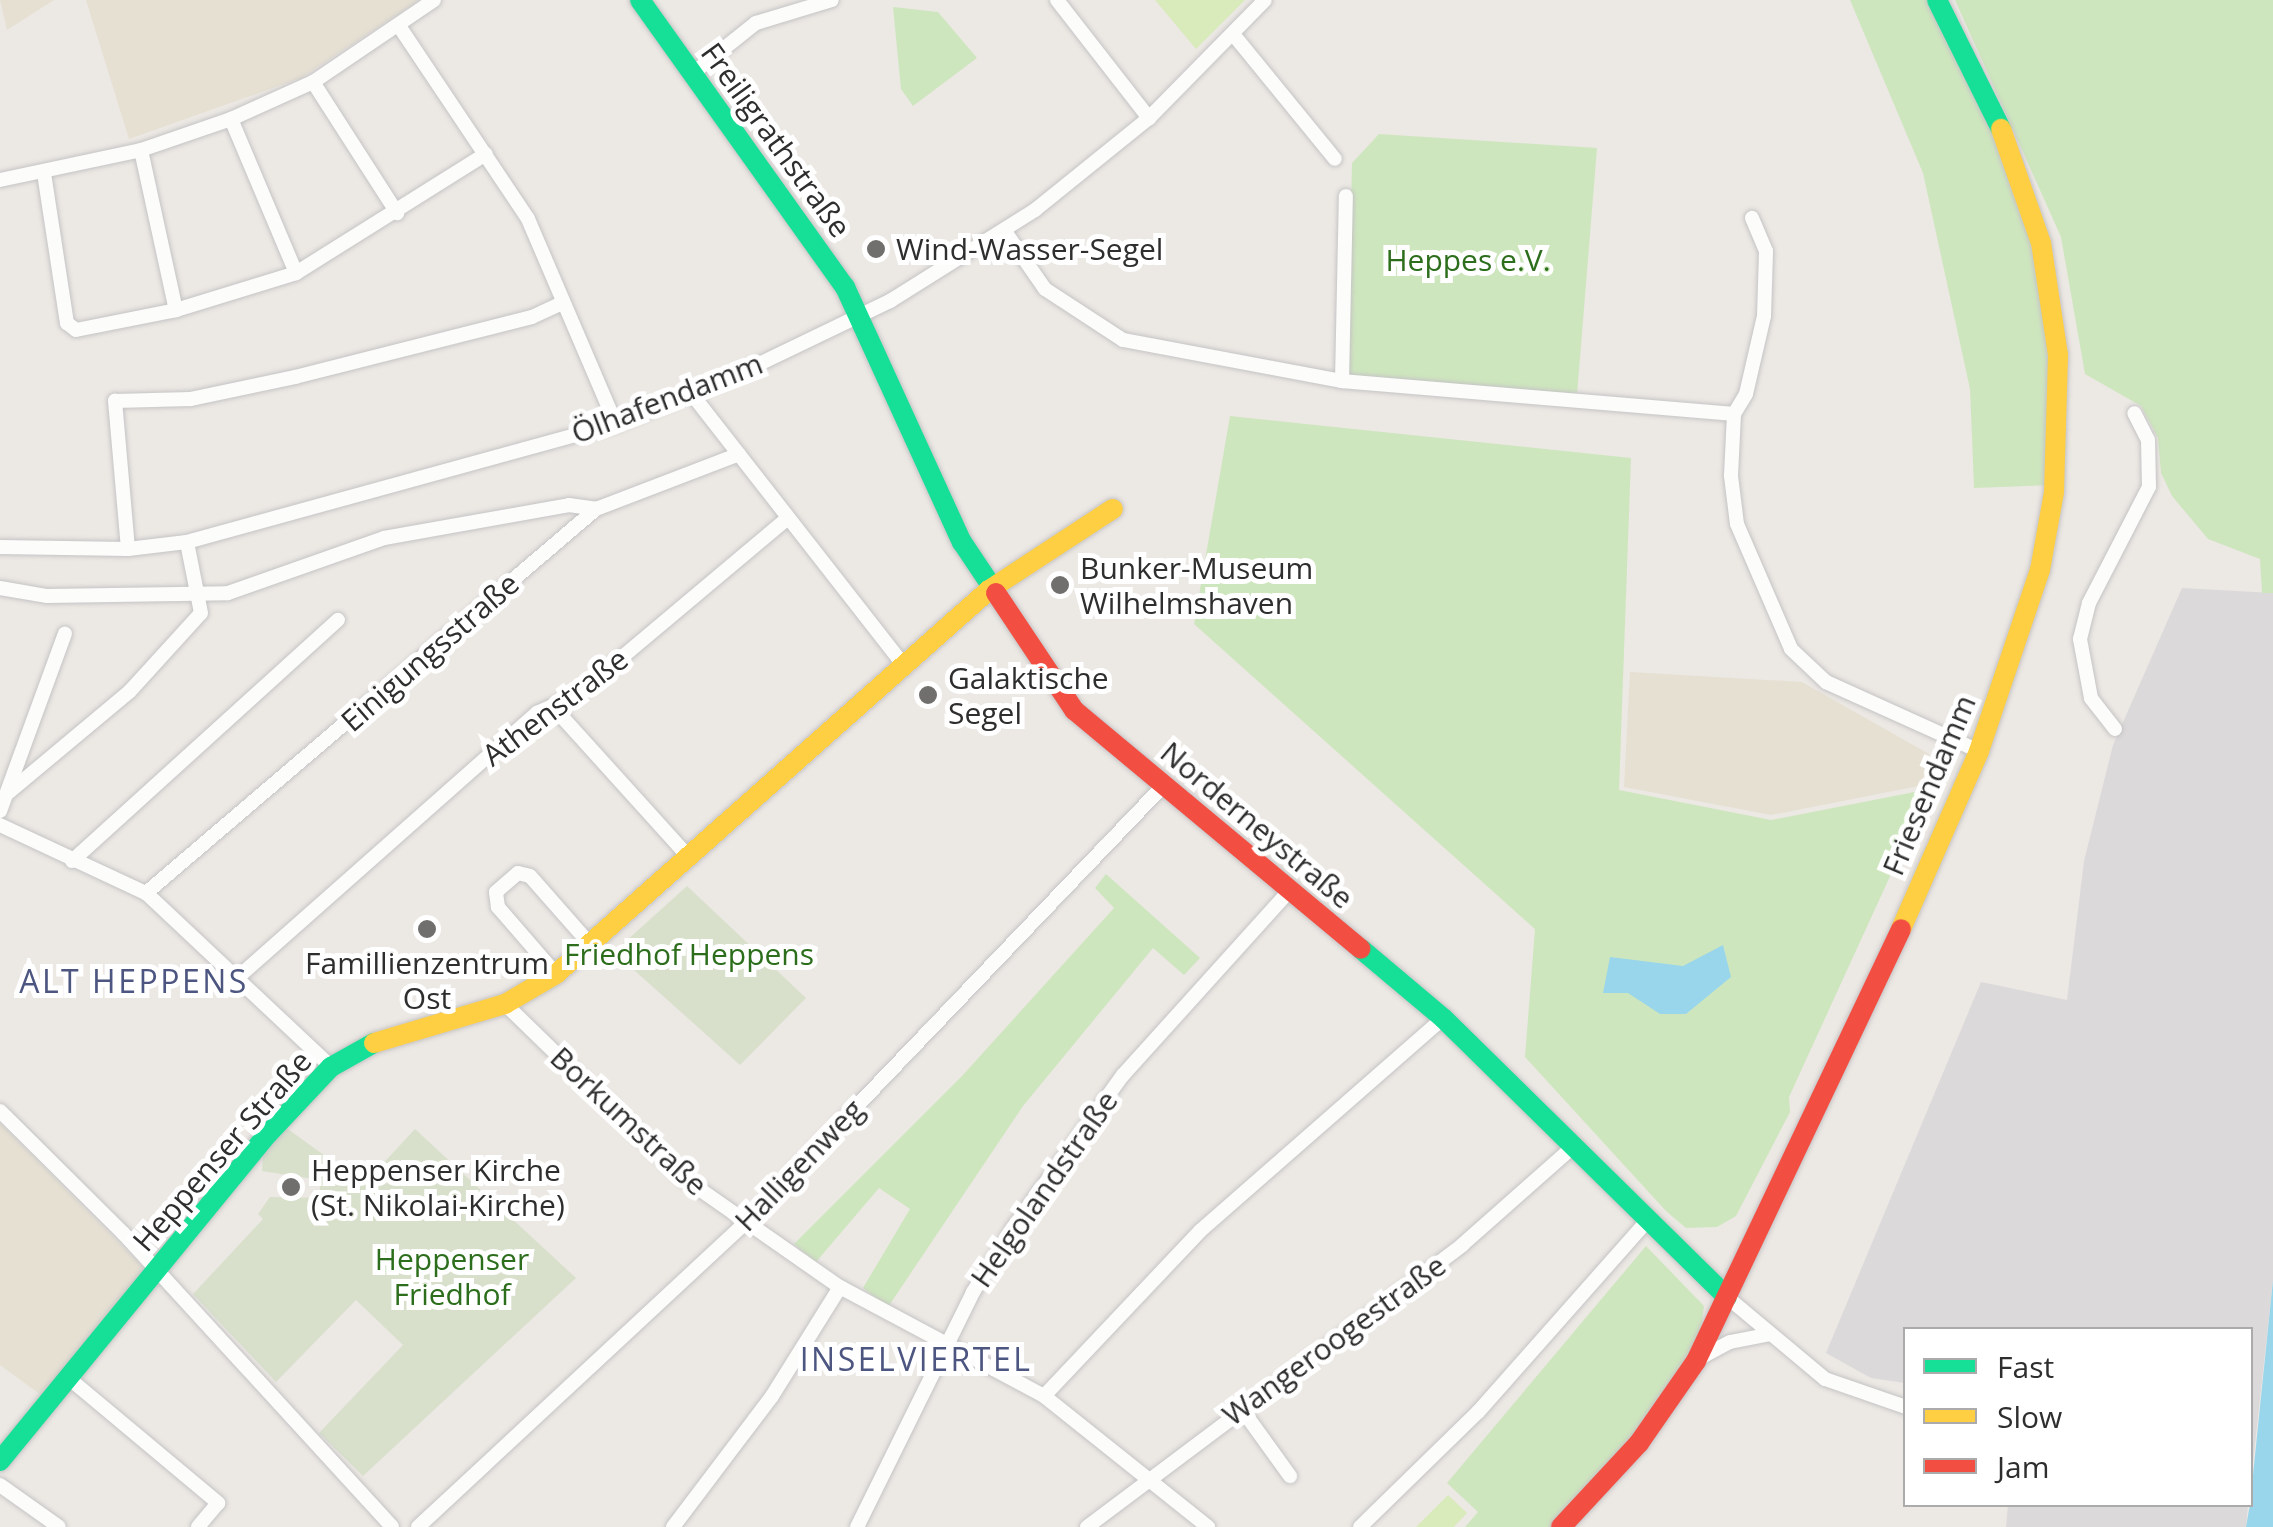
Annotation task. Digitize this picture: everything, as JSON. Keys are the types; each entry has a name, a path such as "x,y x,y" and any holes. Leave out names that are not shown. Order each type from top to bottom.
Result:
{"street":[{"path":"0,180 141,150 231,119 313,82 434,0"},
{"name":"Freiligrathstraße","path":"640,0 860,316"},
{"path":"692,74 756,23 832,0"},
{"path":"1057,0 1150,118"},
{"name":"Ölhafendamm","path":"0,547 128,549 187,542 616,424 692,393 860,316 1004,230 1150,118 1265,0"},
{"name":"Friesendamm","path":"1561,1527 1639,1443 1696,1360 1979,751 2013,662 2048,535 2058,356 2040,243 1992,104 1937,0"},
{"path":"399,26 528,219 616,424"},
{"path":"1233,34 1335,160"},
{"path":"313,82 397,213"},
{"path":"231,119 296,273"},
{"path":"141,150 176,310"},
{"path":"44,172 67,323 76,330 176,310 296,273 486,154"},
{"path":"1342,381 1346,196"},
{"path":"1752,218 1766,251 1764,316 1746,394 1734,414 1731,476 1737,524 1791,649 1826,682 1979,751"},
{"path":"1004,230 1045,289 1123,340 1342,381 1734,414"},
{"path":"128,549 115,401 191,398 295,377 532,317 562,302"},
{"name":"Norderneystraße","path":"860,316 936,488 990,590 1074,710 1443,1018 1727,1296"},
{"path":"692,393 904,666"},
{"path":"2115,729 2090,698 2080,640 2089,603 2150,487 2148,440 2134,413"},
{"name":"Einigungsstraße","path":"146,893 596,509 739,454"},
{"path":"0,588 46,596 228,593 384,538 569,505 596,509"},
{"name":"Heppenser Straße","path":"0,1461 331,1068 379,1040 505,1004 556,974 990,590 1113,509"},
{"name":"Athenstraße","path":"236,979 536,713 558,704 788,518"},
{"path":"8,793 130,691 201,613 187,542"},
{"path":"72,861 338,620"},
{"path":"0,811 65,633"},
{"path":"558,704 564,720 688,856"},
{"name":"Halligenweg","path":"418,1527 745,1223 1164,786"},
{"path":"0,825 146,893 331,1068"},
{"path":"556,974 498,907 496,892 518,872 530,876 590,944"},
{"name":"Helgolandstraße","path":"857,1527 946,1344 1014,1227 1124,1075 1289,891"},
{"name":"Borkumstraße","path":"505,1004 685,1179 840,1287 1044,1396 1150,1476 1208,1527"},
{"path":"1044,1396 1200,1231 1443,1018"},
{"path":"0,1110 392,1527"},
{"name":"Wangeroogestraße","path":"1087,1527 1150,1476 1462,1246 1576,1145"},
{"path":"1360,1527 1478,1412 1647,1221"},
{"path":"673,1527 772,1396 840,1287"},
{"path":"1727,1296 1768,1335 1847,1391 1903,1407"},
{"path":"1696,1360 1730,1342 1768,1335"},
{"path":"71,1380 218,1503 198,1527"},
{"path":"1242,1408 1290,1476"},
{"path":"0,1485 59,1527"}],"shaded area":[{"path":"0,0 54,0 7,30"},
{"path":"86,0 419,0 301,78 129,139"},
{"path":"2182,588 2273,593 2273,1280 2253,1463 2253,1327 1903,1327 1903,1383 1871,1378 1826,1353 1981,982 2067,1000 2084,861 2113,745"},
{"path":"1630,672 1802,682 1929,754 1934,783 1771,815 1624,787"},
{"path":"0,1123 142,1266 140,1287 45,1398 0,1365"},
{"path":"2008,1507 2248,1507 2246,1527 2006,1527"}],"green space":[{"path":"1155,0 1245,0 1196,49"},
{"path":"1850,0 1932,0 1986,105 2035,244 2052,356 2050,485 1974,488 1970,389 1923,173"},
{"path":"1955,0 2273,0 2273,593 2262,593 2260,559 2208,539 2172,496 2161,473 2158,438 2141,406 2085,374 2061,237"},
{"path":"893,7 938,12 977,58 913,106 901,89"},
{"name":"Heppes e.V.","path":"1379,134 1597,148 1577,395 1347,377 1352,163"},
{"path":"1230,416 1631,458 1619,790 1771,820 1930,789 1789,1097 1790,1112 1736,1216 1717,1227 1686,1228 1525,1057 1535,929 1194,624"},
{"path":"1106,874 1200,958 1184,975 1153,948 1023,1106 888,1307 863,1288 910,1209 879,1188 816,1262 794,1244 962,1076 1114,908 1095,888"},
{"name":"Friedhof Heppens","path":"687,886 806,998 740,1065 614,952"},
{"name":"Heppenser Friedhof","path":"285,1127 364,1184 415,1129 576,1278 363,1476 319,1433 403,1345 356,1300 276,1382 193,1294 263,1219 258,1214 270,1197 320,1198 320,1183 313,1179 262,1171 263,1155"},
{"path":"1646,1246 1704,1306 1700,1339 1637,1442 1558,1527 1465,1527 1478,1512 1447,1483"},
{"path":"1448,1495 1467,1513 1454,1527 1416,1527"}],"water":[{"path":"1723,945 1731,977 1686,1014 1660,1014 1628,993 1603,993 1610,957 1683,966"},
{"path":"2273,1280 2273,1527 2246,1527 2249,1507 2253,1507"}],"traffic: fast":[{"path":"640,0 845,287 962,542 996,593"},
{"path":"1937,0 2001,129"},
{"path":"1361,949 1443,1018 1727,1297"},
{"path":"0,1461 268,1134 331,1067 374,1043"}],"traffic: slow":[{"path":"1901,929 1979,751 2040,570 2054,492 2058,355 2041,243 2001,129"},
{"path":"374,1043 505,1004 556,974 989,590 1113,509"}],"traffic: jam":[{"path":"996,593 1074,710 1361,949"},
{"path":"1561,1527 1639,1443 1696,1361 1901,929"}],"place":[{"name":"Wind-Wasser-Segel","path":"876,249"},
{"name":"Bunker-Museum Wilhelmshaven","path":"1060,585"},
{"name":"Galaktische Segel","path":"928,695"},
{"name":"Famillienzentrum Ost","path":"427,929"},
{"name":"Heppenser Kirche (St. Nikolai-Kirche)","path":"291,1187"}],"district":[{"name":"ALT HEPPENS","path":"134,981"},
{"name":"INSELVIERTEL","path":"916,1359"}]}
